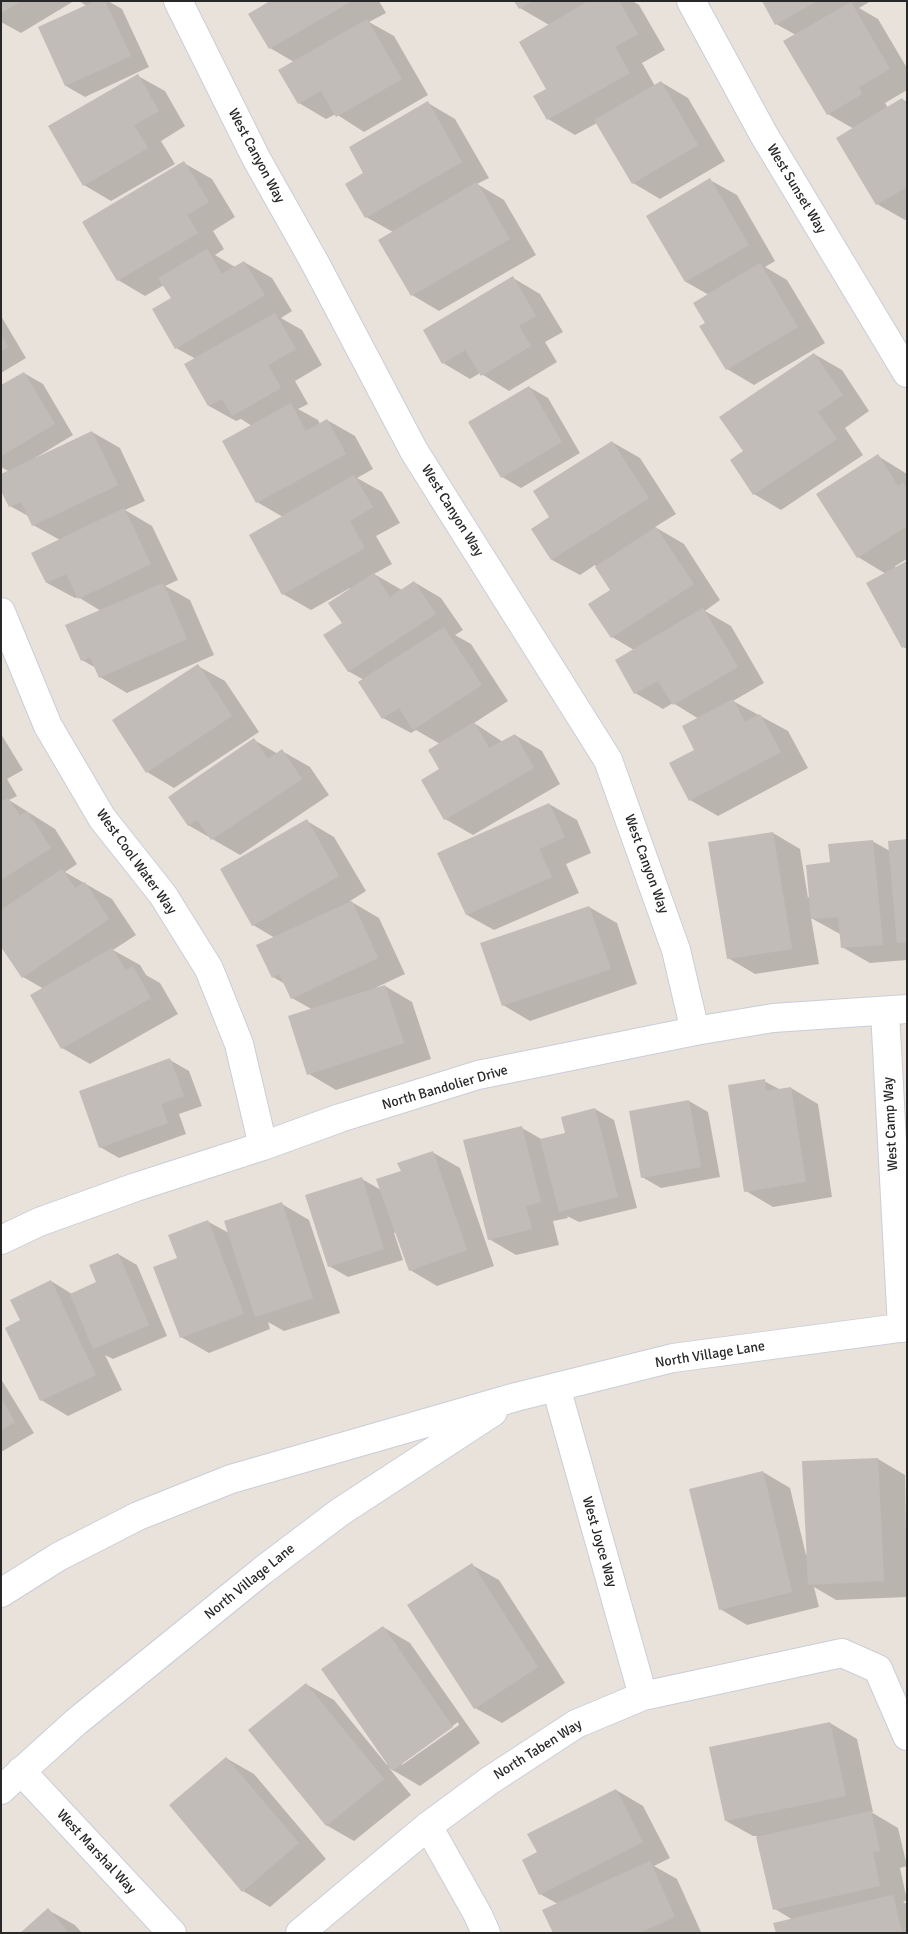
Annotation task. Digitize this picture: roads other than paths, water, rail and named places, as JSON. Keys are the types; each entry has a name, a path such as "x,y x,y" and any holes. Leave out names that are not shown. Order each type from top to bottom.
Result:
{"street":[{"name":"West Canyon Way","path":"178,1 256,158 315,263 414,451 608,760 676,950 695,1031"},
{"name":"West Sunset Way","path":"691,1 764,135 907,373"},
{"name":"West Cool Water Way","path":"1,612 48,726 102,818 163,895 209,969 239,1044 263,1146"},
{"name":"North Bandolier Drive","path":"1,1240 39,1222 101,1200 340,1118 478,1075 695,1031 773,1018 896,1010"},
{"name":"West Camp Way","path":"896,1010 904,1328"},
{"name":"North Village Lane","path":"1,1593 58,1557 138,1516 231,1479 516,1397 673,1358 904,1328"},
{"name":"West Joyce Way","path":"556,1387 643,1696"},
{"name":"North Village Lane","path":"1,1790 76,1722 262,1571 332,1518 516,1397"},
{"name":"North Taben Way","path":"300,1933 428,1826 489,1781 576,1724 643,1696 842,1653 878,1669 907,1736"},
{"name":"West Marshal Way","path":"21,1771 172,1933"},
{"path":"428,1826 478,1914 486,1933"}]}
